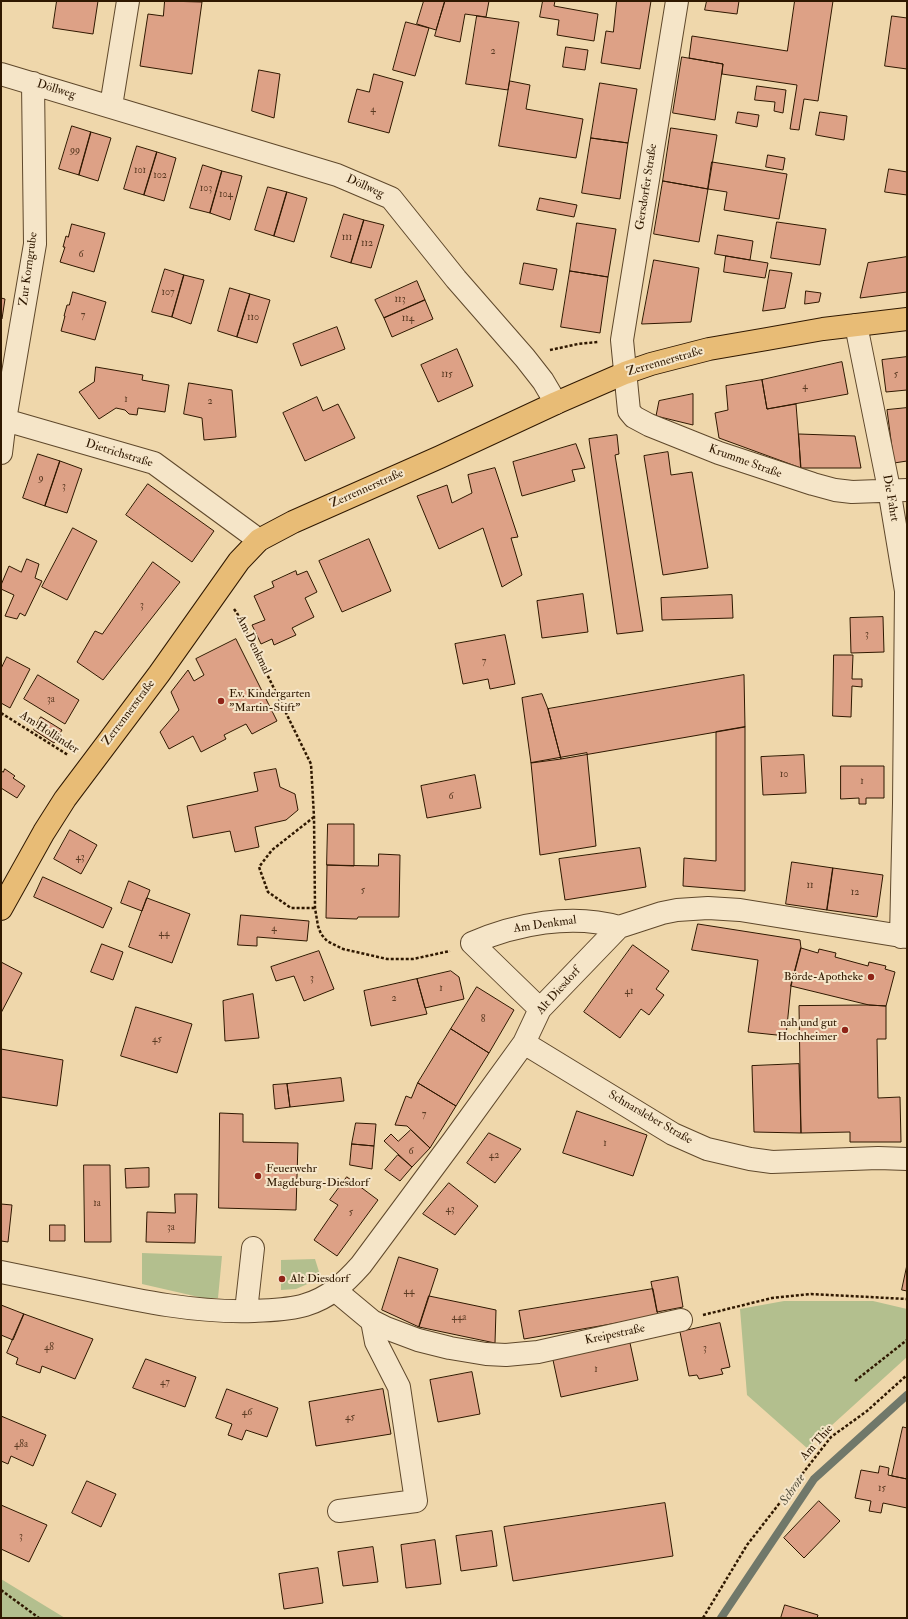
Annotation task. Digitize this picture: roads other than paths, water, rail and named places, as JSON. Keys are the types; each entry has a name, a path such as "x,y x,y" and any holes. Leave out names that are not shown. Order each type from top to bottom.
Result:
{"main road":[{"name":"Zerrennerstraße","path":"1,908 44,832 87,768 159,674 239,561 259,540 293,522 624,373 651,364 709,350 823,329 907,319"}],"street":[{"path":"111,106 128,1"},
{"name":"Gersdorfer Straße","path":"624,373 622,340 677,1"},
{"name":"Döllweg","path":"1,74 337,175 391,198 456,279 525,358 543,381 556,403"},
{"name":"Zur Korngrube","path":"1,453 5,420 35,244 33,83"},
{"name":"Die Fahrt","path":"856,325 898,490 906,591 904,937"},
{"name":"Krumme Straße","path":"624,373 629,411 634,417 649,425 719,453 814,484 852,492 898,490"},
{"name":"Dietrichstraße","path":"5,420 154,463 259,540"},
{"name":"Alt Diesdorf","path":"1,1272 164,1305 221,1311 294,1308 317,1301 336,1291 361,1265 524,1044 540,1009 619,927 662,913 677,910 708,908 740,910 904,937"},
{"name":"Am Denkmal","path":"540,1009 472,943 504,932 562,920 591,920 619,927"},
{"name":"Schnarsleber Straße","path":"524,1044 673,1134 707,1149 750,1160 772,1162 878,1158 907,1159"},
{"path":"246,1311 253,1248"},
{"name":"Kreipestraße","path":"336,1291 372,1320 402,1335 468,1352 506,1355 538,1352 682,1320"},
{"path":"339,1511 416,1501 399,1387 376,1342 372,1320"}],"waterway":[{"name":"Schrote","path":"721,1618 814,1479 907,1395"}],"place":[{"name":"Ev. Kindergarten \"Martin-Stift\"","path":"221,701"},
{"name":"Börde-Apotheke","path":"871,977"},
{"name":"nah und gut Hochheimer","path":"845,1030"},
{"name":"Feuerwehr Magdeburg-Diesdorf","path":"258,1176"},
{"name":"Alt Diesdorf","path":"282,1279"}]}
